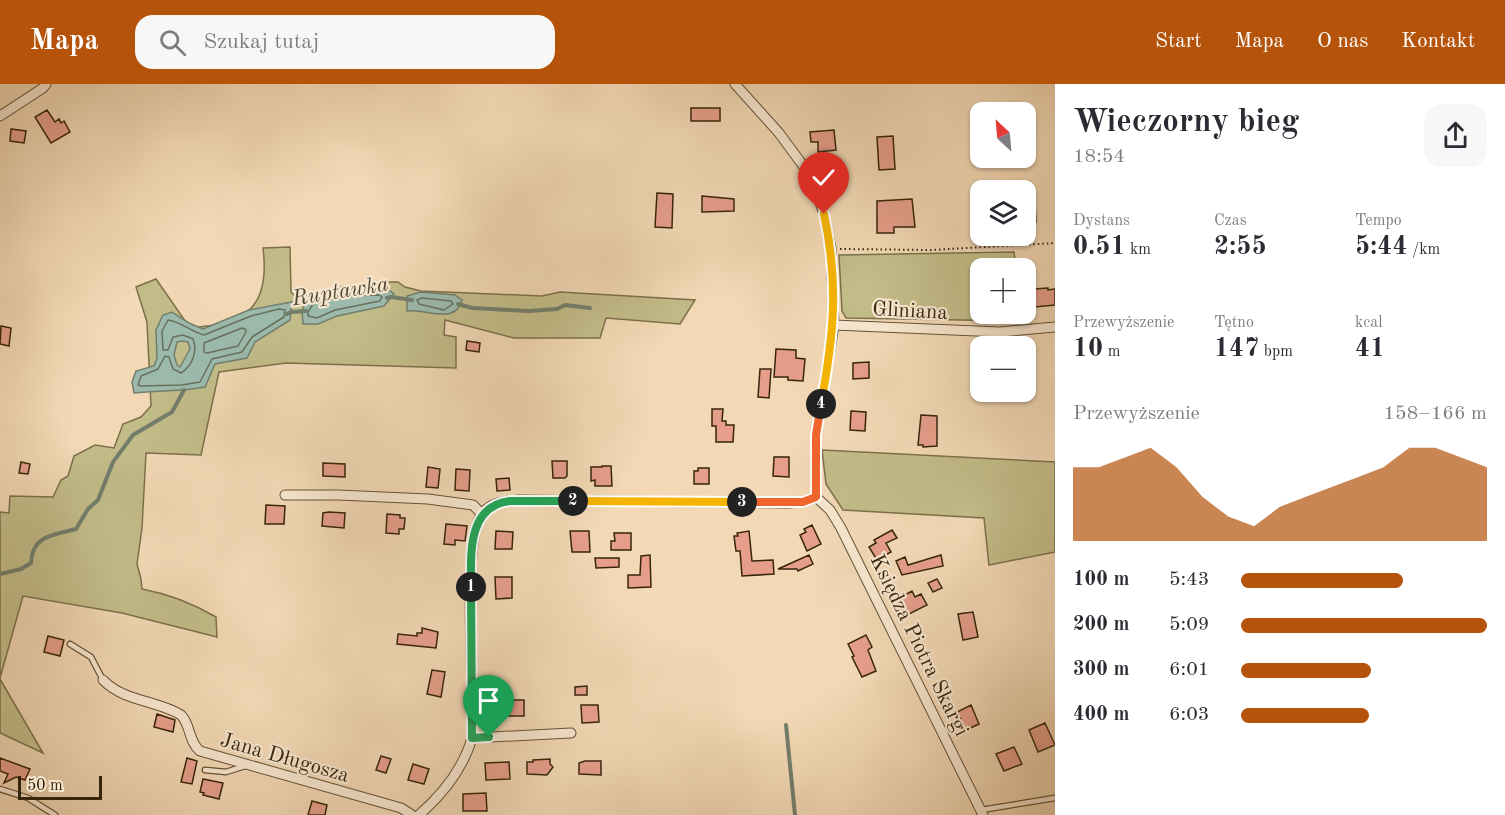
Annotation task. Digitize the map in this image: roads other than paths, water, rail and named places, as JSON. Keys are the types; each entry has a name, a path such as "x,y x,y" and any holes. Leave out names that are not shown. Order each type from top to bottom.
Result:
{"street":[{"path":"0,116 46,84"},
{"path":"419,815 451,782 466,755 472,738 472,555 476,525 482,514 494,504 519,500 777,503 803,502 816,497 816,435 834,324 831,248 824,214 810,175 779,133 735,84"},
{"name":"Gliniana","path":"834,324 1000,332 1055,327"},
{"path":"285,495 428,499 473,505 482,514"},
{"name":"Księdza Piotra Skargi","path":"816,497 830,510 841,528 982,813"},
{"name":"Jana Długosza","path":"103,680 113,689 132,698 181,715 186,721 192,741 200,751 401,808 412,815"},
{"path":"472,738 571,733"}],"lane":[{"path":"70,644 91,657 103,680"},
{"path":"205,770 226,772 248,765"},
{"path":"0,789 28,798 55,815"},
{"path":"982,813 1055,798"}],"water":[{"path":"386,288 394,294 384,306 337,316 318,324 303,324 302,311 307,299 343,290"},
{"path":"421,292 455,295 462,300 458,308 447,314 407,311 407,296"},
{"path":"292,302 290,320 255,342 247,358 215,364 205,387 134,393 132,382 136,371 154,366 157,358 156,330 163,315 172,312 203,329 249,310","holes":["177,342 188,342 190,349 180,367 174,355"]}],"waterway":[{"name":"Ruptawka","path":"387,298 412,300"},
{"name":"Ruptawka","path":"458,304 472,308 529,311 557,309 565,305 590,308"},
{"name":"Ruptawka","path":"287,314 306,311"},
{"name":"Ruptawka","path":"0,574 21,569 31,563 35,547 46,538 76,529 88,509 98,500 113,462 133,435 172,412 184,390"},
{"path":"786,725 795,815"}]}
